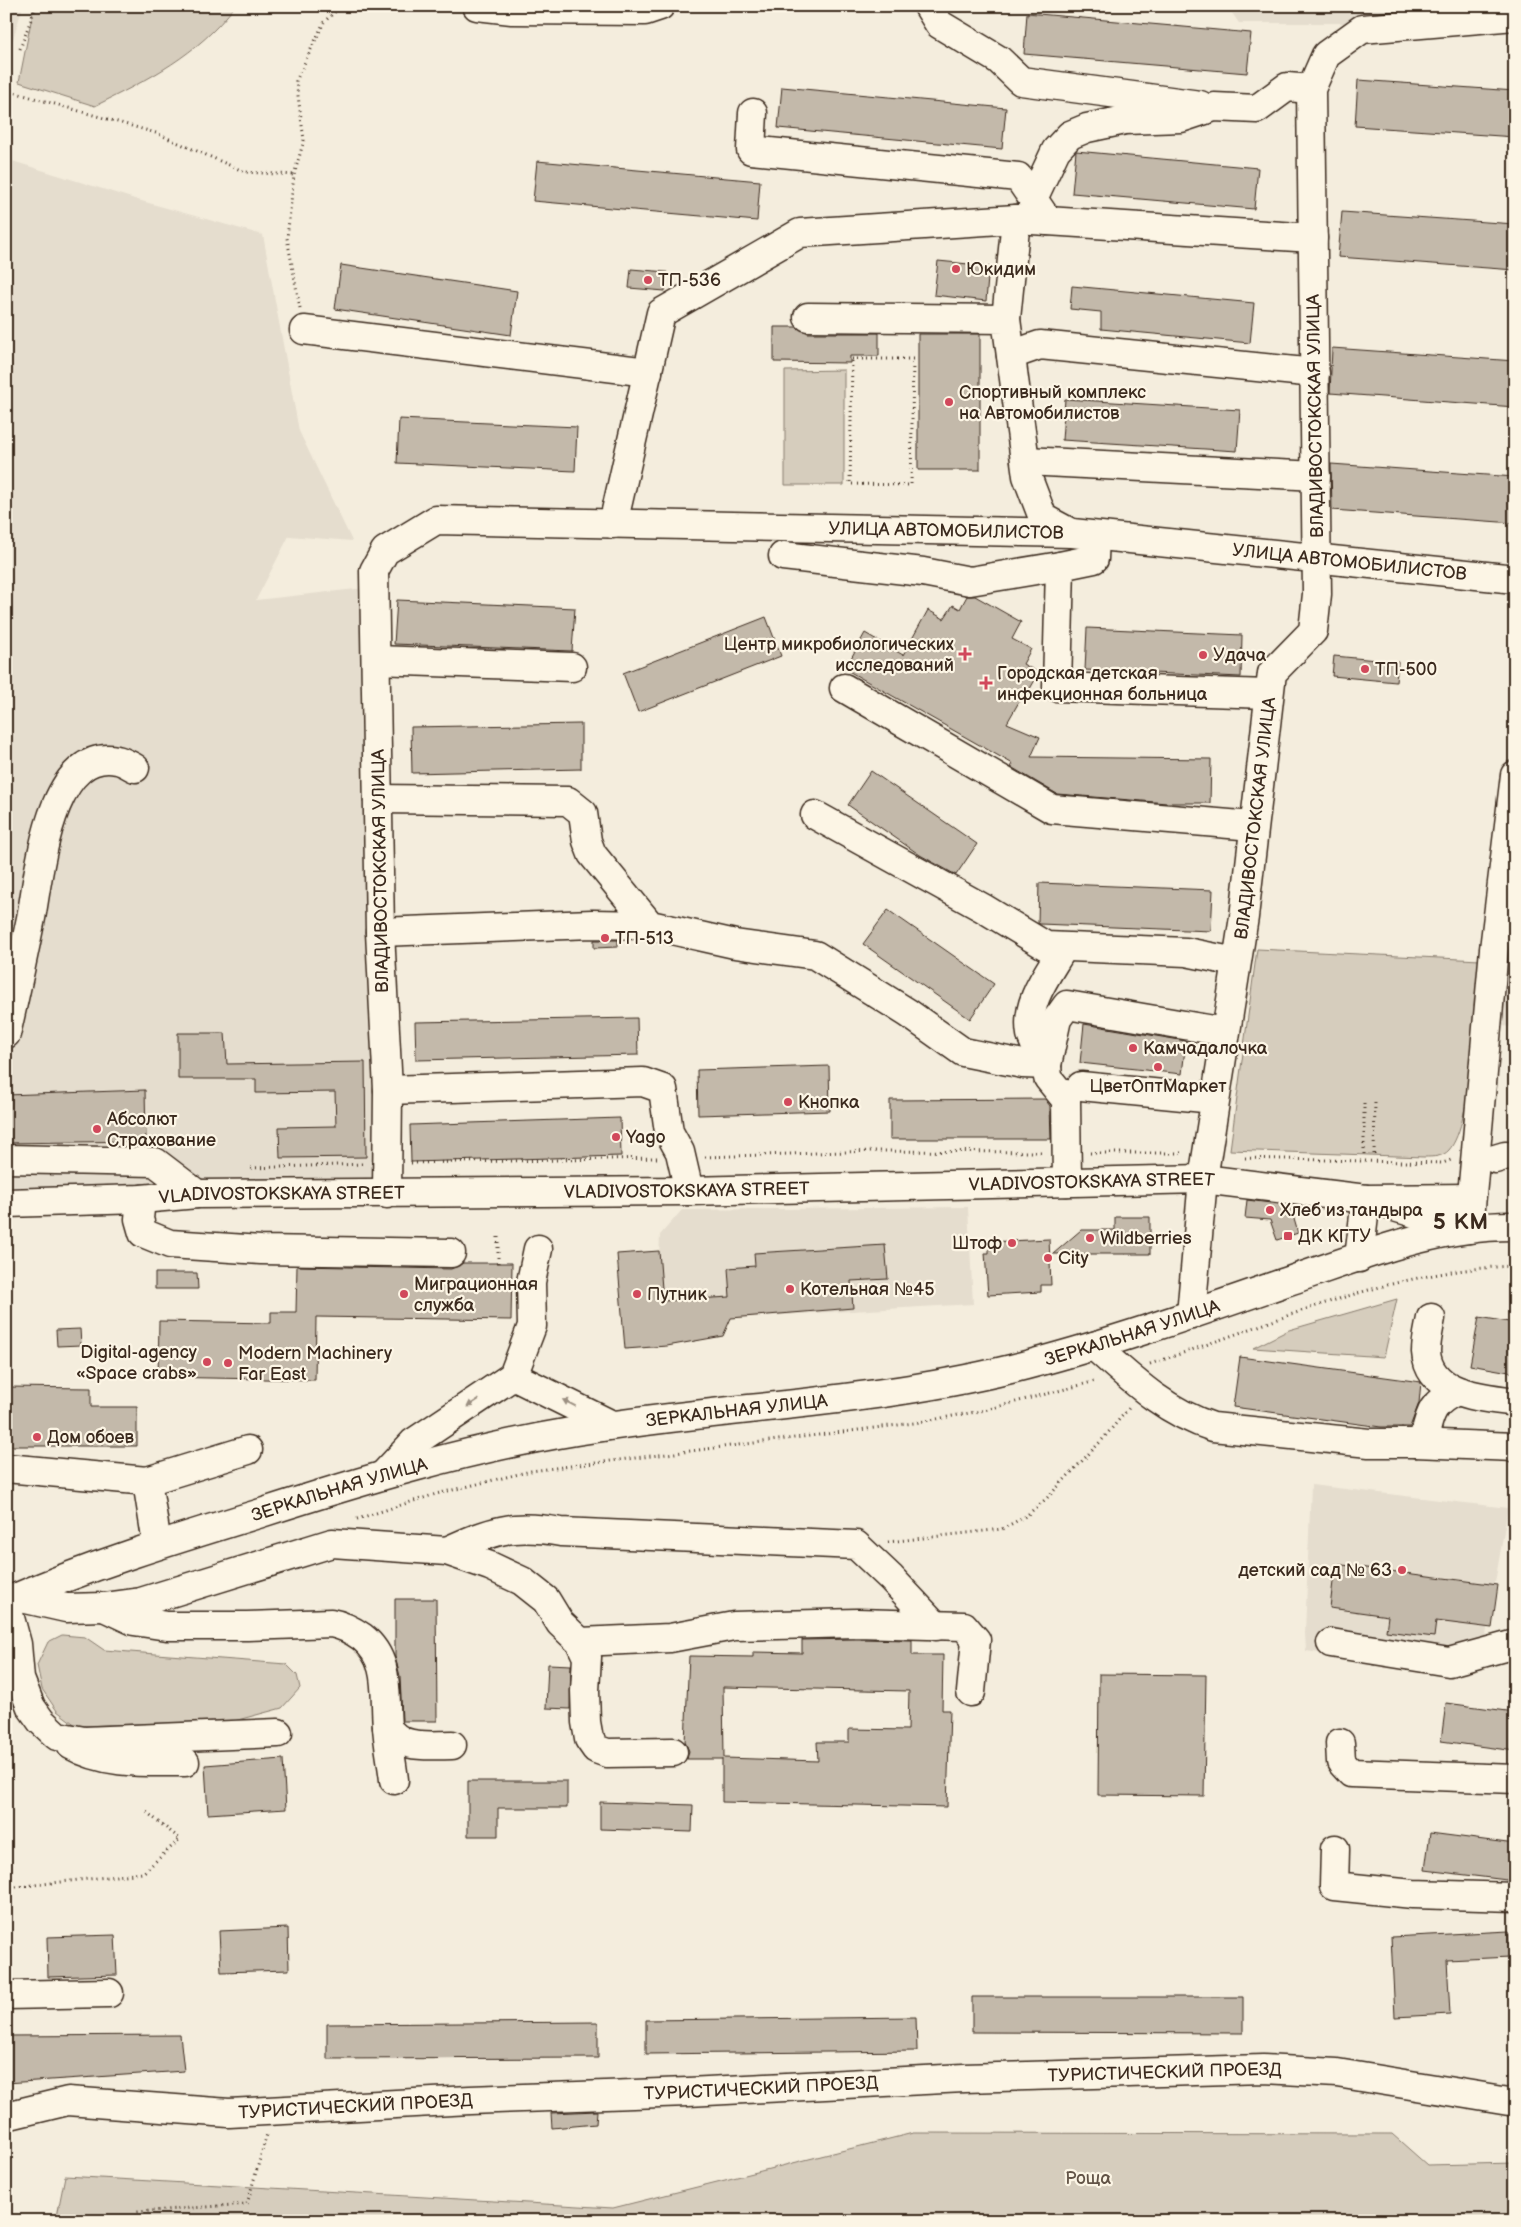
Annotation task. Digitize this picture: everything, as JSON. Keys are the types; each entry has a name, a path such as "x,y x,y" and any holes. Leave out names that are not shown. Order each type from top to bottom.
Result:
{"street":[{"path":"477,6 512,10 645,10 660,6"},
{"path":"928,6 939,24 1000,60 1022,80 1214,107 1258,109 1287,87 1311,89"},
{"name":"ВЛАДИВОСТОКСКАЯ УЛИЦА","path":"1191,1315 1203,1179 1236,962 1268,694 1272,673 1313,631 1317,560 1311,89 1326,54 1362,29 1515,16"},
{"path":"783,556 923,572 970,581 1094,559 1084,535 1043,518 1027,476 1006,319 1032,213 1056,150 1070,135 1087,128 1125,120 1181,118 1214,107"},
{"path":"753,113 751,150 1018,177 1032,213"},
{"path":"613,524 661,313 800,233 1032,213 1312,238"},
{"path":"808,317 1006,319"},
{"path":"304,330 648,372"},
{"path":"1011,355 1040,345 1315,373"},
{"path":"1026,461 1316,476"},
{"name":"УЛИЦА АВТОМОБИЛИСТОВ","path":"385,551 436,520 1084,535 1515,579"},
{"name":"ВЛАДИВОСТОКСКАЯ УЛИЦА","path":"385,551 374,571 380,932 388,1090 387,1194"},
{"path":"1060,566 1057,687 1268,694"},
{"path":"376,660 572,667"},
{"path":"844,688 1052,809 1253,826"},
{"path":"6,1034 22,962 45,836 55,805 79,772 91,764 106,760 118,760 135,768"},
{"path":"1515,775 1505,951 1469,1229 1515,1226"},
{"path":"378,799 568,801 583,812 587,841 592,854 650,925"},
{"path":"815,815 983,908 1046,946 1186,952 1236,962"},
{"path":"380,932 592,924 650,925 735,944 815,955 908,1013 963,1052 1023,1064 1047,1065"},
{"path":"1047,1065 1031,1035 1030,1014 1039,989 1064,948"},
{"path":"1067,1182 1066,1100 1048,1078 1047,1065 1057,1019 1068,1005 1225,1032"},
{"path":"388,1090 643,1082 663,1089 669,1132 680,1152 689,1191"},
{"path":"1081,1086 1214,1099"},
{"path":"6,1159 155,1162 197,1194"},
{"name":"VLADIVOSTOKSKAYA STREET","path":"6,1203 141,1200 197,1194 689,1191 1203,1179 1366,1199 1472,1198"},
{"path":"1359,1258 1366,1199"},
{"name":"VLADIVOSTOKSKAYA STREET","path":"1366,1199 1469,1229"},
{"path":"141,1200 139,1219 143,1233 170,1244 261,1250 451,1254"},
{"name":"ЗЕРКАЛЬНАЯ УЛИЦА","path":"10,1601 157,1544 384,1474 466,1452 612,1425 895,1391 1007,1370 1094,1346 1359,1258 1415,1241 1469,1229"},
{"path":"384,1474 413,1443 513,1376 532,1326 531,1282 538,1249"},
{"path":"1431,1318 1426,1353 1434,1377 1456,1391 1515,1402"},
{"path":"1094,1346 1134,1381 1192,1421 1213,1427 1369,1443 1515,1447"},
{"path":"513,1376 612,1425"},
{"path":"1414,1443 1425,1435 1430,1412 1442,1398 1456,1391"},
{"path":"6,1468 147,1481 248,1450"},
{"path":"147,1481 157,1544"},
{"path":"447,1551 500,1529 534,1527 561,1532 856,1546 891,1578 936,1626"},
{"path":"185,1762 118,1761 83,1752 57,1736 41,1721 24,1693 20,1679 10,1601 66,1608 104,1607 141,1602 332,1543 447,1551 490,1566 522,1581 546,1600 560,1623 580,1642 587,1657 586,1722 592,1744 602,1752 672,1752"},
{"path":"104,1607 134,1622 167,1626 247,1626 319,1622 341,1624 365,1640 373,1648 382,1663 387,1727 394,1780"},
{"path":"580,1642 670,1638 734,1626 857,1624 964,1626 976,1640 971,1692"},
{"path":"1331,1643 1449,1662 1515,1644"},
{"path":"387,1727 394,1737 405,1744 452,1745"},
{"path":"57,1736 84,1741 278,1733"},
{"path":"1340,1743 1341,1762 1351,1772 1515,1779"},
{"path":"1334,1849 1334,1886 1413,1894 1515,1897"},
{"path":"6,1995 109,1992"},
{"name":"ТУРИСТИЧЕСКИЙ ПРОЕЗД","path":"6,2116 68,2101 229,2113 470,2100 688,2092 964,2078 1263,2068 1337,2074 1515,2102"}],"path":[{"path":"20,49 36,6"},
{"path":"304,330 287,238 294,175 304,140 296,81 324,22 341,6"},
{"path":"6,90 156,132 245,172 294,175"},
{"path":"852,359 913,359 911,485 850,484 852,359"},
{"path":"1364,1101 1364,1154"},
{"path":"1374,1154 1375,1102"},
{"path":"700,1157 873,1151 1048,1152"},
{"path":"1086,1153 1190,1153"},
{"path":"405,1164 660,1158"},
{"path":"1239,1158 1443,1163 1452,1159"},
{"path":"249,1169 366,1164"},
{"path":"498,1233 498,1263"},
{"path":"352,1521 436,1494 531,1471 914,1423 1134,1381 1380,1286 1455,1271 1515,1266"},
{"path":"856,1546 1002,1529 1026,1516 1047,1498 1102,1440 1134,1381"},
{"path":"6,1888 143,1873 180,1839 144,1810"},
{"path":"134,2221 137,2212 246,2204 273,2111"}],"shaded area":[{"path":"6,6 23,6 12,42 6,41"},
{"path":"1227,6 1492,6 1357,23 1239,23"},
{"path":"6,159 138,200 263,235 299,431 352,541 289,536 256,600 365,588 375,1049 375,1183 6,1187 6,1145 146,1141 144,1090 6,1095"},
{"path":"1515,915 1515,1027 1500,1026"},
{"path":"968,1207 973,1304 731,1318 723,1336 667,1346 659,1260 660,1235 682,1210"},
{"name":"детский сад № 63","path":"1311,1485 1508,1508 1486,1635 1489,1658 1442,1672 1306,1651 1305,1633"}],"green space":[{"path":"34,6 235,6 221,23 189,52 134,86 95,106 19,82"},
{"path":"844,370 844,485 785,485 785,371"},
{"path":"1257,949 1480,960 1469,1088 1457,1136 1447,1152 1438,1156 1424,1157 1230,1150"},
{"path":"1397,1299 1384,1357 1253,1348 1289,1330"},
{"path":"62,1635 85,1637 104,1650 286,1664 297,1675 300,1688 282,1708 234,1721 77,1726 57,1711 42,1689 37,1665 48,1642"},
{"name":"Роща","path":"913,2133 1392,2134 1427,2165 1515,2163 1515,2221 56,2221 65,2176 613,2208"}],"building":[{"path":"1027,13 1251,33 1247,73 1024,54"},
{"path":"1358,80 1515,91 1515,137 1355,126"},
{"path":"782,87 1006,108 1002,149 778,128"},
{"path":"1076,151 1258,168 1254,209 1072,193"},
{"path":"537,161 760,181 757,221 533,201"},
{"path":"1342,212 1515,224 1515,270 1338,257"},
{"path":"938,261 989,266 986,301 934,295"},
{"path":"341,265 517,291 511,335 335,309"},
{"name":"ТП-536","path":"631,269 667,272 665,291 629,288"},
{"path":"1072,286 1254,303 1250,343 1101,329 1101,312 1070,309"},
{"path":"774,327 797,327 808,333 879,333 879,356 850,356 850,363 774,362"},
{"name":"Спортивный комплекс на Автомобилистов","path":"918,334 980,334 980,470 918,470"},
{"path":"1332,348 1515,361 1515,407 1330,393"},
{"path":"1065,399 1240,410 1237,451 1062,440"},
{"path":"399,419 577,427 575,471 397,463"},
{"path":"1331,464 1515,477 1514,523 1332,510"},
{"path":"967,596 975,596 1021,622 1012,639 1031,649 1023,664 1039,673 1027,694 1024,693 1007,723 1040,737 1031,757 1211,759 1210,803 1167,803 1057,794 1011,767 1013,764 845,669 865,633 903,655 928,610 944,619 953,605 960,609"},
{"path":"397,600 575,608 572,651 394,644"},
{"path":"766,617 781,656 638,712 623,673"},
{"path":"1087,628 1242,635 1241,677 1085,670"},
{"name":"ТП-500","path":"1334,656 1398,662 1396,682 1332,676"},
{"path":"581,724 581,769 412,773 411,727"},
{"path":"871,771 977,844 956,875 920,855 848,805"},
{"path":"1039,883 1213,890 1211,931 1040,924 1038,923"},
{"path":"888,910 994,984 970,1019 863,944"},
{"path":"594,940 618,940 618,947 594,948"},
{"path":"637,1018 638,1055 416,1060 415,1022"},
{"name":"Камчадалочка","path":"1084,1024 1186,1041 1182,1074 1080,1063"},
{"path":"178,1033 225,1033 227,1064 365,1062 366,1157 280,1158 279,1127 336,1126 335,1092 256,1093 256,1079 178,1079"},
{"path":"829,1066 830,1111 698,1115 697,1070"},
{"path":"145,1090 146,1141 6,1143 6,1095"},
{"path":"1045,1099 1050,1106 1051,1139 890,1139 890,1100"},
{"path":"620,1118 621,1156 411,1162 410,1125"},
{"name":"Хлеб из тандыра","path":"1247,1200 1295,1206 1294,1219 1298,1233 1277,1240 1270,1220 1245,1218"},
{"path":"1115,1217 1150,1217 1150,1254 1053,1254 1081,1230 1115,1230"},
{"path":"1049,1239 1051,1285 1041,1285 1041,1292 988,1295 985,1253 989,1253 989,1242"},
{"path":"885,1245 888,1279 851,1281 853,1308 731,1318 723,1336 667,1346 625,1349 617,1254 659,1251 663,1301 730,1297 728,1268 755,1266 754,1253"},
{"path":"463,1263 512,1263 511,1320 316,1317 315,1380 158,1377 159,1321 271,1323 271,1312 296,1312 297,1266 451,1269"},
{"path":"155,1273 197,1273 198,1289 155,1289"},
{"path":"1479,1317 1515,1323 1515,1373 1470,1365"},
{"path":"80,1329 81,1345 57,1346 56,1330"},
{"path":"1240,1357 1421,1382 1419,1403 1410,1427 1381,1427 1233,1407"},
{"path":"6,1387 91,1388 91,1407 137,1407 137,1446 6,1446"},
{"path":"1335,1564 1498,1585 1492,1628 1436,1621 1434,1637 1386,1631 1388,1616 1330,1608"},
{"path":"395,1599 436,1599 437,1721 402,1721 400,1676 395,1657"},
{"path":"802,1640 912,1640 912,1655 943,1655 942,1710 950,1710 947,1807 722,1802 722,1759 687,1759 689,1751 685,1742 689,1656 753,1657 753,1652 802,1653","holes":["723,1687 909,1691 908,1730 849,1729 849,1742 817,1742 818,1761 724,1758"]},
{"path":"548,1664 571,1665 570,1709 546,1708"},
{"path":"1099,1674 1206,1675 1204,1796 1098,1795"},
{"path":"1446,1703 1515,1712 1515,1751 1441,1741"},
{"path":"283,1759 286,1809 208,1814 205,1765"},
{"path":"468,1781 567,1781 567,1808 498,1808 498,1836 468,1836"},
{"path":"600,1802 693,1805 692,1832 600,1829"},
{"path":"1430,1833 1515,1844 1515,1881 1425,1870"},
{"path":"288,1928 289,1970 221,1972 219,1931"},
{"path":"1509,1931 1510,1957 1447,1960 1450,2014 1395,2017 1391,1937"},
{"path":"115,1935 117,1975 48,1977 47,1937"},
{"path":"972,1997 1243,1997 1243,2033 972,2032"},
{"path":"916,2017 917,2051 646,2054 646,2020"},
{"path":"598,2022 598,2058 327,2059 327,2024"},
{"path":"180,2035 184,2071 6,2083 6,2036"},
{"path":"597,2111 596,2124 552,2128 551,2113"}],"place":[{"name":"Юкидим","path":"956,269"},
{"name":"ТП-536","path":"648,280"},
{"name":"Спортивный комплекс на Автомобилистов","path":"949,402"},
{"name":"Центр микробиологических исследований","path":"965,654"},
{"name":"Удача","path":"1203,655"},
{"name":"ТП-500","path":"1365,669"},
{"name":"Городская детская инфекционная больница","path":"986,683"},
{"name":"ТП-513","path":"605,938"},
{"name":"Камчадалочка","path":"1133,1048"},
{"name":"ЦветОптМаркет","path":"1158,1067"},
{"name":"Кнопка","path":"788,1102"},
{"name":"Абсолют Страхование","path":"97,1129"},
{"name":"Yago","path":"616,1137"},
{"name":"Хлеб из тандыра","path":"1270,1210"},
{"name":"ДК КГТУ","path":"1288,1236"},
{"name":"Wildberries","path":"1090,1238"},
{"name":"Штоф","path":"1012,1243"},
{"name":"City","path":"1048,1258"},
{"name":"Котельная №45","path":"790,1289"},
{"name":"Миграционная служба","path":"404,1294"},
{"name":"Путник","path":"637,1294"},
{"name":"Digital-agency «Space crabs»","path":"207,1362"},
{"name":"Modern Machinery Far East","path":"228,1363"},
{"name":"Дом обоев","path":"37,1437"},
{"name":"детский сад № 63","path":"1402,1570"}],"district":[{"name":"5 КМ","path":"1461,1221"}]}
